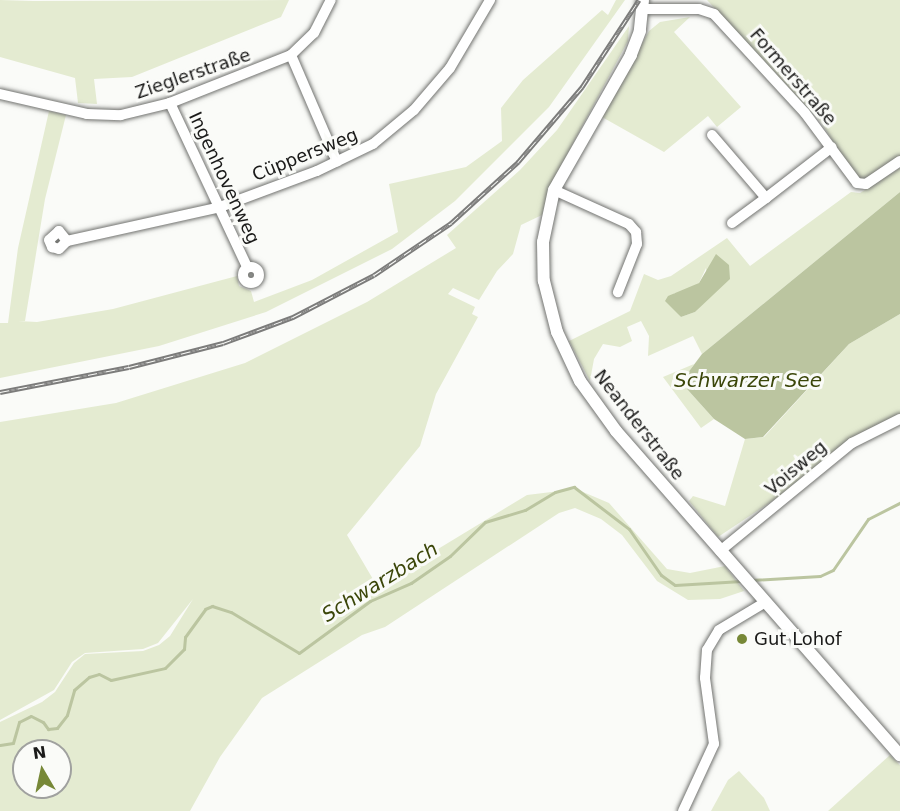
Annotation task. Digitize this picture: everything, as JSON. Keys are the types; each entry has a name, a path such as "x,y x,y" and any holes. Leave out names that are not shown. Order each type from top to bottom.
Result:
{"street":[{"name":"Zieglerstraße","path":"0,94 87,114 121,115 170,104 291,55 314,33 331,0"},
{"name":"Cüppersweg","path":"67,241 220,207 337,162 373,144 414,110 450,68 490,0"},
{"name":"Formerstraße","path":"643,4 699,9 714,14 832,147 852,179 861,185 900,161"},
{"name":"Neanderstraße","path":"643,4 631,55 554,190 543,242 544,281 568,357 616,431 764,603 900,755"},
{"path":"291,55 337,162"},
{"name":"Ingenhovenweg","path":"170,104 247,267"},
{"path":"712,135 766,198"},
{"path":"732,223 832,147"},
{"path":"554,190 629,224 636,232 636,249 618,292"},
{"name":"Voisweg","path":"720,551 852,443 900,419"},
{"path":"683,811 714,744 705,678 707,650 718,630 764,603"}],"shaded area":[{"path":"0,0 289,0 281,17 132,77 94,79 97,104 78,103 75,78 0,57"},
{"path":"616,0 625,0 549,107 455,201 392,249 266,312 159,346 0,378 0,323 8,323 18,248 49,111 66,115 45,199 25,321 18,321 37,322 113,309 237,276 239,286 251,291 254,302 312,280 398,232 389,184 466,167 502,141 501,108 523,80 602,10 608,15"},
{"path":"707,0 900,0 900,158 862,180 850,170 821,122"},
{"path":"690,17 674,32 741,107 717,127 708,116 664,152 602,117 649,31 660,22"},
{"path":"629,26 628,41 549,188 542,215 521,225 513,254 497,271 479,300 453,288 448,294 475,307 472,314 478,317 436,394 420,446 347,535 377,586 527,495 576,489 609,503 667,569 690,573 725,566 744,591 720,599 688,600 657,581 622,535 601,519 575,508 559,513 385,627 362,635 262,698 220,757 190,811 0,811 0,722 42,702 55,692 74,663 85,654 143,651 159,645 170,636 193,599 158,643 143,649 85,653 72,662 54,690 0,720 0,422 116,403 245,363 367,302 456,248 447,235 520,170 557,130"},
{"path":"900,168 900,192 702,354 693,336 648,356 649,336 641,321 627,327 632,341 620,347 603,344 594,359 590,381 569,341 630,311 644,274 658,280 671,276 727,238 750,266 851,192 860,193","holes":["706,268 708,297 695,312 681,317 671,304 674,293 683,293 699,283"]},
{"path":"900,314 900,416 718,537 689,501 693,496 725,506 745,439 764,437 849,344"},
{"path":"694,364 687,375 687,389 714,419 701,428 663,377"},
{"path":"890,755 900,765 900,811 828,811"},
{"path":"739,771 764,798 770,811 711,811 728,780"}],"water":[{"name":"Schwarzer See","path":"900,192 900,314 849,344 763,437 745,439 714,419 687,389 687,374 702,354"},
{"path":"716,254 729,265 730,279 695,312 681,317 665,301 668,296 699,283"}],"waterway":[{"name":"Schwarzbach","path":"0,745 13,743 19,722 31,716 43,722 48,729 57,728 67,715 74,690 89,677 99,674 111,680 165,668 184,649 185,637 205,609 212,606 231,612 299,653 370,601 411,583 450,556 485,522 525,510 555,492 574,487 629,529 661,575 675,585 742,581"},
{"name":"Schwarzbach","path":"751,580 820,576 833,570 868,519 900,503"}],"railway":[{"path":"0,392 129,367 223,343 293,317 374,275 451,223 518,162 582,87 639,0"}],"place":[{"name":"Gut Lohof","path":"742,639"}]}
